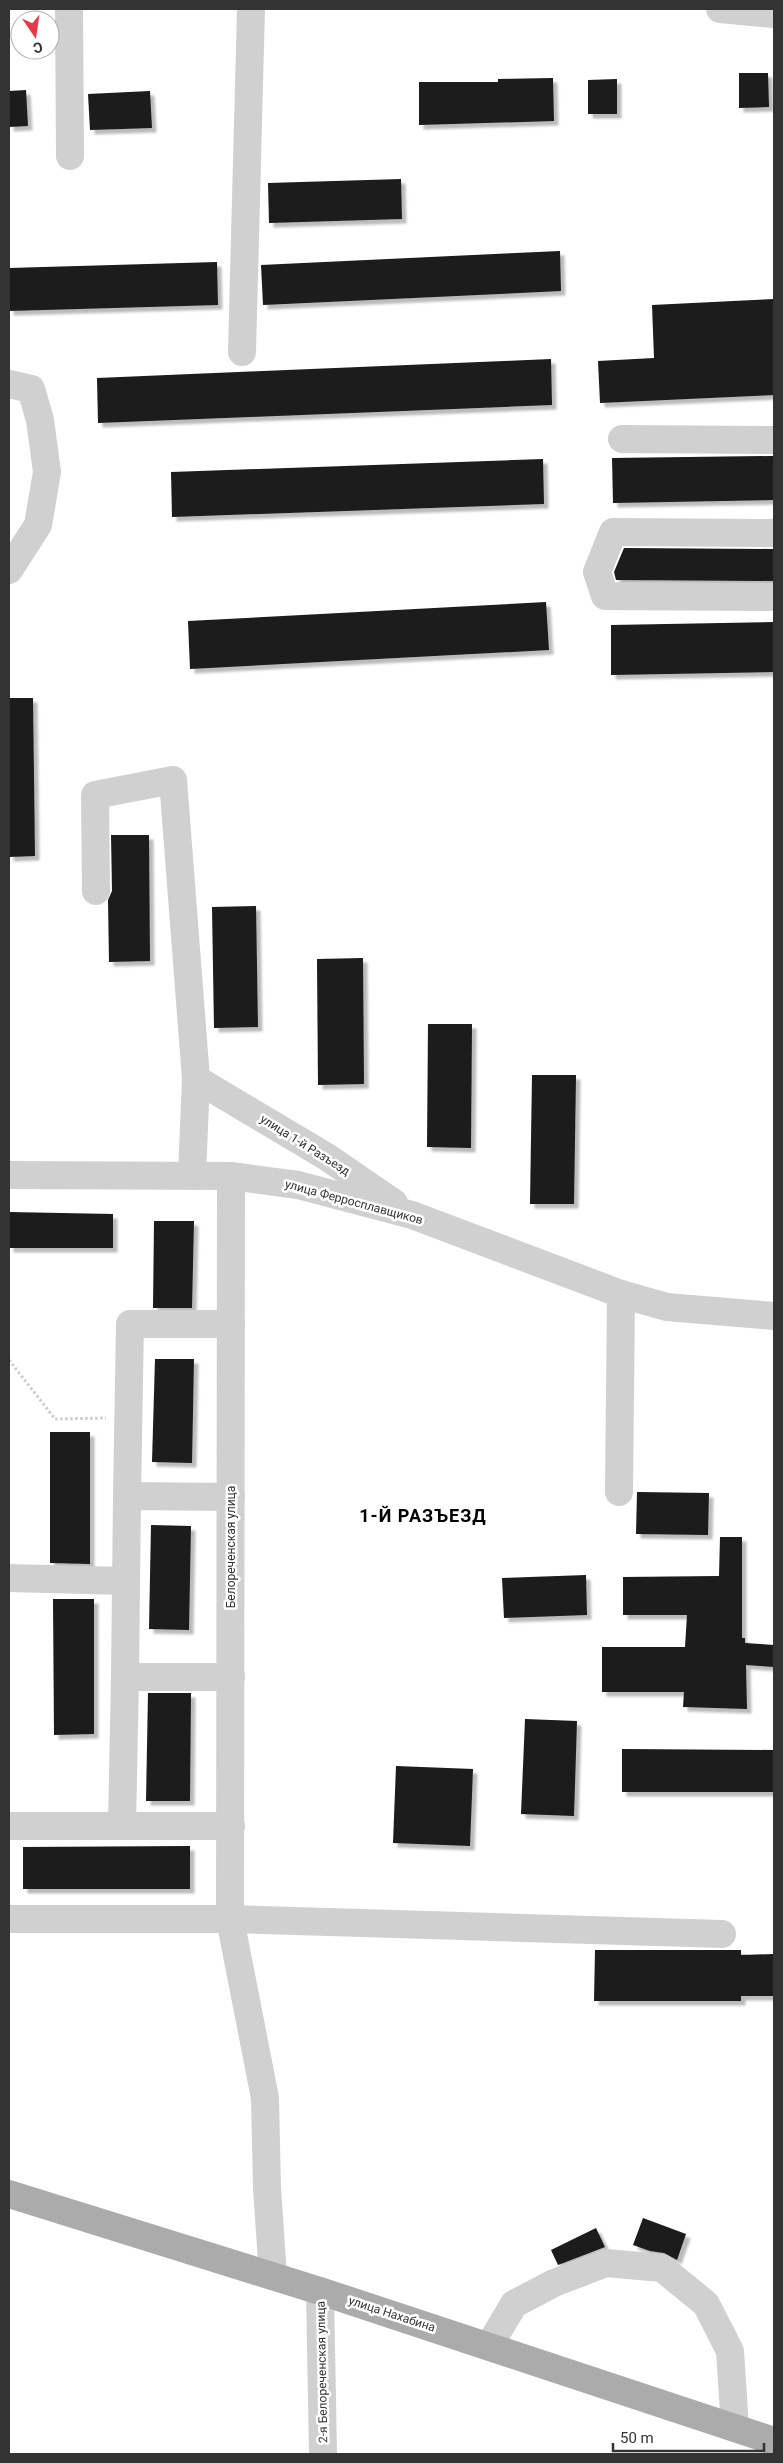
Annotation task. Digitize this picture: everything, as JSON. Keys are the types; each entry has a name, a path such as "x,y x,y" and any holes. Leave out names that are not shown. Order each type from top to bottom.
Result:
{"main road":[{"name":"улица Нахабина","path":"9,2194 320,2290 774,2441"}],"street":[{"path":"69,9 70,156"},
{"path":"242,352 251,9"},
{"path":"720,9 774,14"},
{"path":"9,384 31,389 40,420 47,472 38,525 9,570"},
{"path":"622,439 774,440"},
{"path":"774,533 613,532 597,572 605,596 774,597"},
{"path":"96,891 95,795 173,780 196,1079 192,1176"},
{"name":"улица 1-й Разъезд","path":"196,1079 327,1157 412,1215"},
{"name":"улица Ферросплавщиков","path":"9,1175 231,1176 298,1185 412,1215 621,1294 667,1307 774,1316"},
{"name":"Белореченская улица","path":"231,1176 230,1919 265,2098 267,2188 273,2276"},
{"path":"619,1492 621,1294"},
{"path":"122,1826 130,1324 231,1324"},
{"path":"128,1496 231,1497"},
{"path":"9,1578 126,1581"},
{"path":"125,1677 231,1677"},
{"path":"9,1826 231,1826"},
{"path":"9,1919 230,1919 722,1934"},
{"path":"489,2346 514,2304 554,2283 606,2263 662,2268 706,2304 730,2351 735,2428"},
{"name":"2-я Белореченская улица","path":"317,2452 320,2290"}],"path":[{"path":"9,1360 55,1419 129,1418"}],"building":[{"path":"739,73 768,73 769,107 739,108"},
{"path":"553,78 554,121 419,125 419,82 498,82 498,79"},
{"path":"617,79 617,114 588,114 588,80"},
{"path":"26,90 28,126 9,127 9,91"},
{"path":"150,91 152,128 90,130 88,94"},
{"path":"401,179 402,219 269,223 268,183"},
{"path":"560,251 561,291 263,305 261,265"},
{"path":"217,262 218,305 9,311 9,268"},
{"path":"774,299 774,395 600,403 598,361 654,358 652,305"},
{"path":"551,359 552,405 98,423 97,378"},
{"path":"774,456 774,500 613,503 612,458"},
{"path":"543,459 544,504 172,517 171,472"},
{"path":"624,548 774,549 774,581 616,580 614,572"},
{"path":"546,602 549,650 190,669 188,621"},
{"path":"774,622 774,672 611,675 611,625"},
{"path":"9,698 33,698 35,856 9,857"},
{"path":"111,835 149,835 150,961 109,962 108,900 112,891"},
{"path":"256,906 258,1027 214,1028 212,907"},
{"path":"363,958 364,1084 318,1085 317,959"},
{"path":"428,1024 472,1024 471,1148 427,1147"},
{"path":"532,1075 576,1075 574,1204 530,1204"},
{"path":"9,1212 113,1214 113,1248 9,1248"},
{"path":"154,1221 194,1221 192,1308 153,1308"},
{"path":"155,1359 194,1359 192,1463 152,1462"},
{"path":"50,1432 90,1432 90,1564 50,1563"},
{"path":"637,1492 709,1493 708,1535 636,1534"},
{"path":"151,1525 191,1526 189,1630 149,1629"},
{"path":"720,1537 742,1537 742,1638 745,1638 745,1643 774,1645 774,1667 746,1665 747,1709 683,1707 684,1692 602,1692 602,1647 685,1647 687,1615 623,1615 623,1577 719,1576"},
{"path":"586,1575 587,1615 504,1618 502,1578"},
{"path":"53,1599 94,1599 94,1734 54,1735"},
{"path":"148,1693 191,1693 190,1801 146,1801"},
{"path":"525,1719 577,1721 574,1816 521,1814"},
{"path":"622,1749 774,1750 774,1792 622,1792"},
{"path":"396,1766 473,1769 470,1846 393,1843"},
{"path":"190,1846 190,1889 23,1889 23,1847"},
{"path":"595,1950 741,1950 741,1955 774,1954 774,1996 741,1996 741,2001 594,2001"},
{"path":"643,2218 686,2234 677,2260 664,2253 650,2251 633,2245"},
{"path":"596,2228 605,2247 558,2265 551,2250"}],"district":[{"name":"1-Й РАЗЪЕЗД","path":"423,1515"}]}
